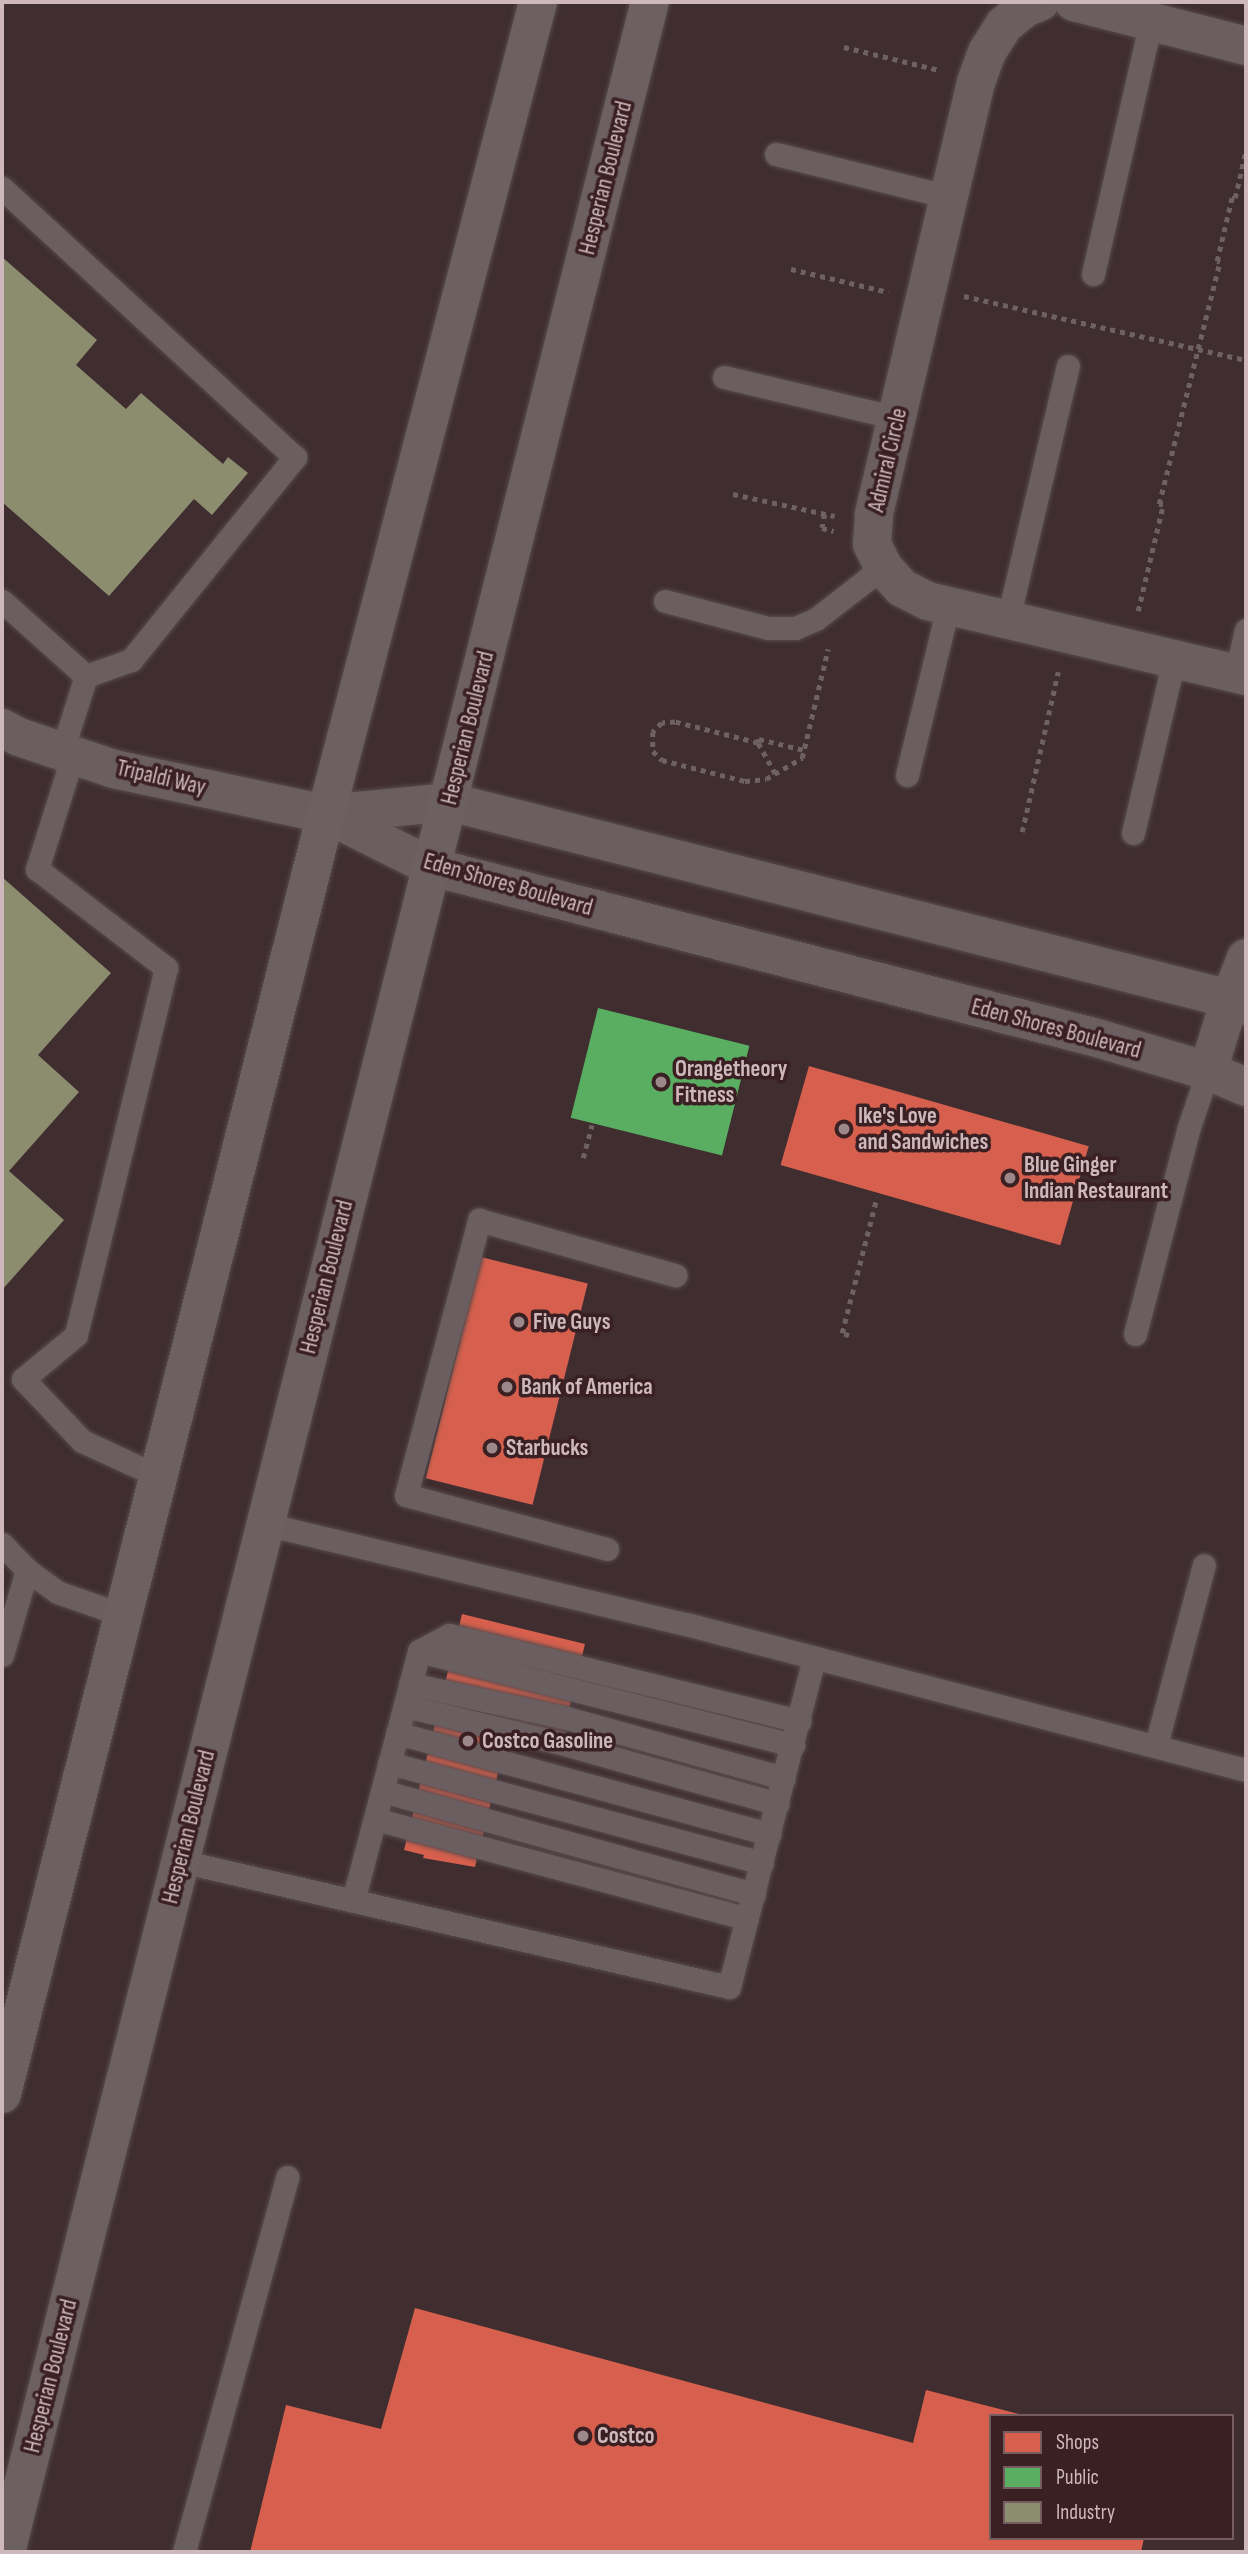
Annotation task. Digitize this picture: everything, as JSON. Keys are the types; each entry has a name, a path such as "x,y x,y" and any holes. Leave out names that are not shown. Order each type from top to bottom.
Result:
{"main road":[{"path":"2,2094 326,814 538,2"},
{"name":"Hesperian Boulevard","path":"6,2552 650,2"}],"street":[{"path":"1073,2 1246,46"},
{"name":"Admiral Circle","path":"1021,6 991,44 976,82 872,530 872,544 883,567 902,588 948,607 1241,674"},
{"name":"Tripaldi Way","path":"2,728 114,769 326,814"},
{"path":"326,814 450,802 1238,1002"},
{"name":"Eden Shores Boulevard","path":"326,814 432,867 1097,1038 1208,1071 1246,1087"},
{"path":"1208,1071 1238,1002 1246,958"}],"lane":[{"path":"1093,274 1151,21"},
{"path":"776,154 950,197"},
{"path":"2,188 295,457 131,660 86,676"},
{"path":"1008,620 1068,366"},
{"path":"724,377 898,418"},
{"path":"665,601 781,630 795,628 816,619 883,567"},
{"path":"2,601 86,676"},
{"path":"907,775 948,607"},
{"path":"1241,674 1246,630"},
{"path":"1133,833 1174,659"},
{"path":"86,676 37,869 166,968 76,1335 23,1379 82,1441 158,1476"},
{"path":"1135,1334 1189,1127 1208,1071"},
{"path":"607,1549 406,1495 479,1220 675,1275"},
{"path":"265,1524 517,1582 1246,1770"},
{"path":"2,1544 27,1570 57,1592 123,1615"},
{"path":"1156,1745 1204,1565"},
{"path":"2,1655 27,1570"},
{"path":"353,1901 419,1651 449,1635 800,1721"},
{"path":"419,1651 793,1745"},
{"path":"180,1861 729,1987 800,1721 814,1658"},
{"path":"407,1695 567,1718 785,1777"},
{"path":"407,1695 778,1804"},
{"path":"397,1733 770,1834"},
{"path":"389,1763 762,1863"},
{"path":"382,1791 754,1894"},
{"path":"375,1819 747,1919"},
{"path":"184,2552 287,2177"}],"path":[{"path":"844,47 943,71"},
{"path":"1138,612 1163,505 1159,504 1199,349 1232,197 1235,198 1246,150"},
{"path":"791,269 892,293"},
{"path":"957,293 1246,360"},
{"path":"733,494 840,516"},
{"path":"825,514 822,528 839,532"},
{"path":"775,774 758,743 669,722 656,727 652,738 653,751 662,760 745,781 762,781 775,774 802,758 828,646 816,619"},
{"path":"1022,832 1059,667"},
{"path":"758,743 759,739 804,750"},
{"path":"583,1158 592,1125"},
{"path":"849,1336 842,1334 877,1197"}],"building: Shops":[{"path":"809,1066 1089,1146 1060,1245 781,1165"},
{"path":"481,1257 588,1284 533,1505 426,1478"},
{"name":"Costco Gasoline","path":"462,1614 585,1644 558,1753 506,1740 475,1867 423,1858 424,1855 404,1850"},
{"name":"Costco","path":"415,2308 913,2443 926,2390 1019,2414 989,2414 989,2540 1144,2540 1141,2552 250,2552 286,2405 381,2429"}],"building: Public":[{"name":"Orangetheory Fitness","path":"598,1008 749,1046 722,1155 571,1118"}],"building: Industry":[{"path":"2,257 97,340 76,365 126,409 141,393 223,464 228,457 248,473 212,515 194,499 109,596 2,502"},
{"path":"2,877 111,973 38,1055 79,1092 9,1171 64,1220 2,1290"}],"place":[{"name":"Orangetheory Fitness","path":"661,1082"},
{"name":"Ike's Love and Sandwiches","path":"844,1129"},
{"name":"Blue Ginger Indian Restaurant","path":"1010,1178"},
{"name":"Five Guys","path":"519,1322"},
{"name":"Bank of America","path":"507,1387"},
{"name":"Starbucks","path":"492,1448"},
{"name":"Costco Gasoline","path":"468,1741"},
{"name":"Costco","path":"583,2436"}]}
